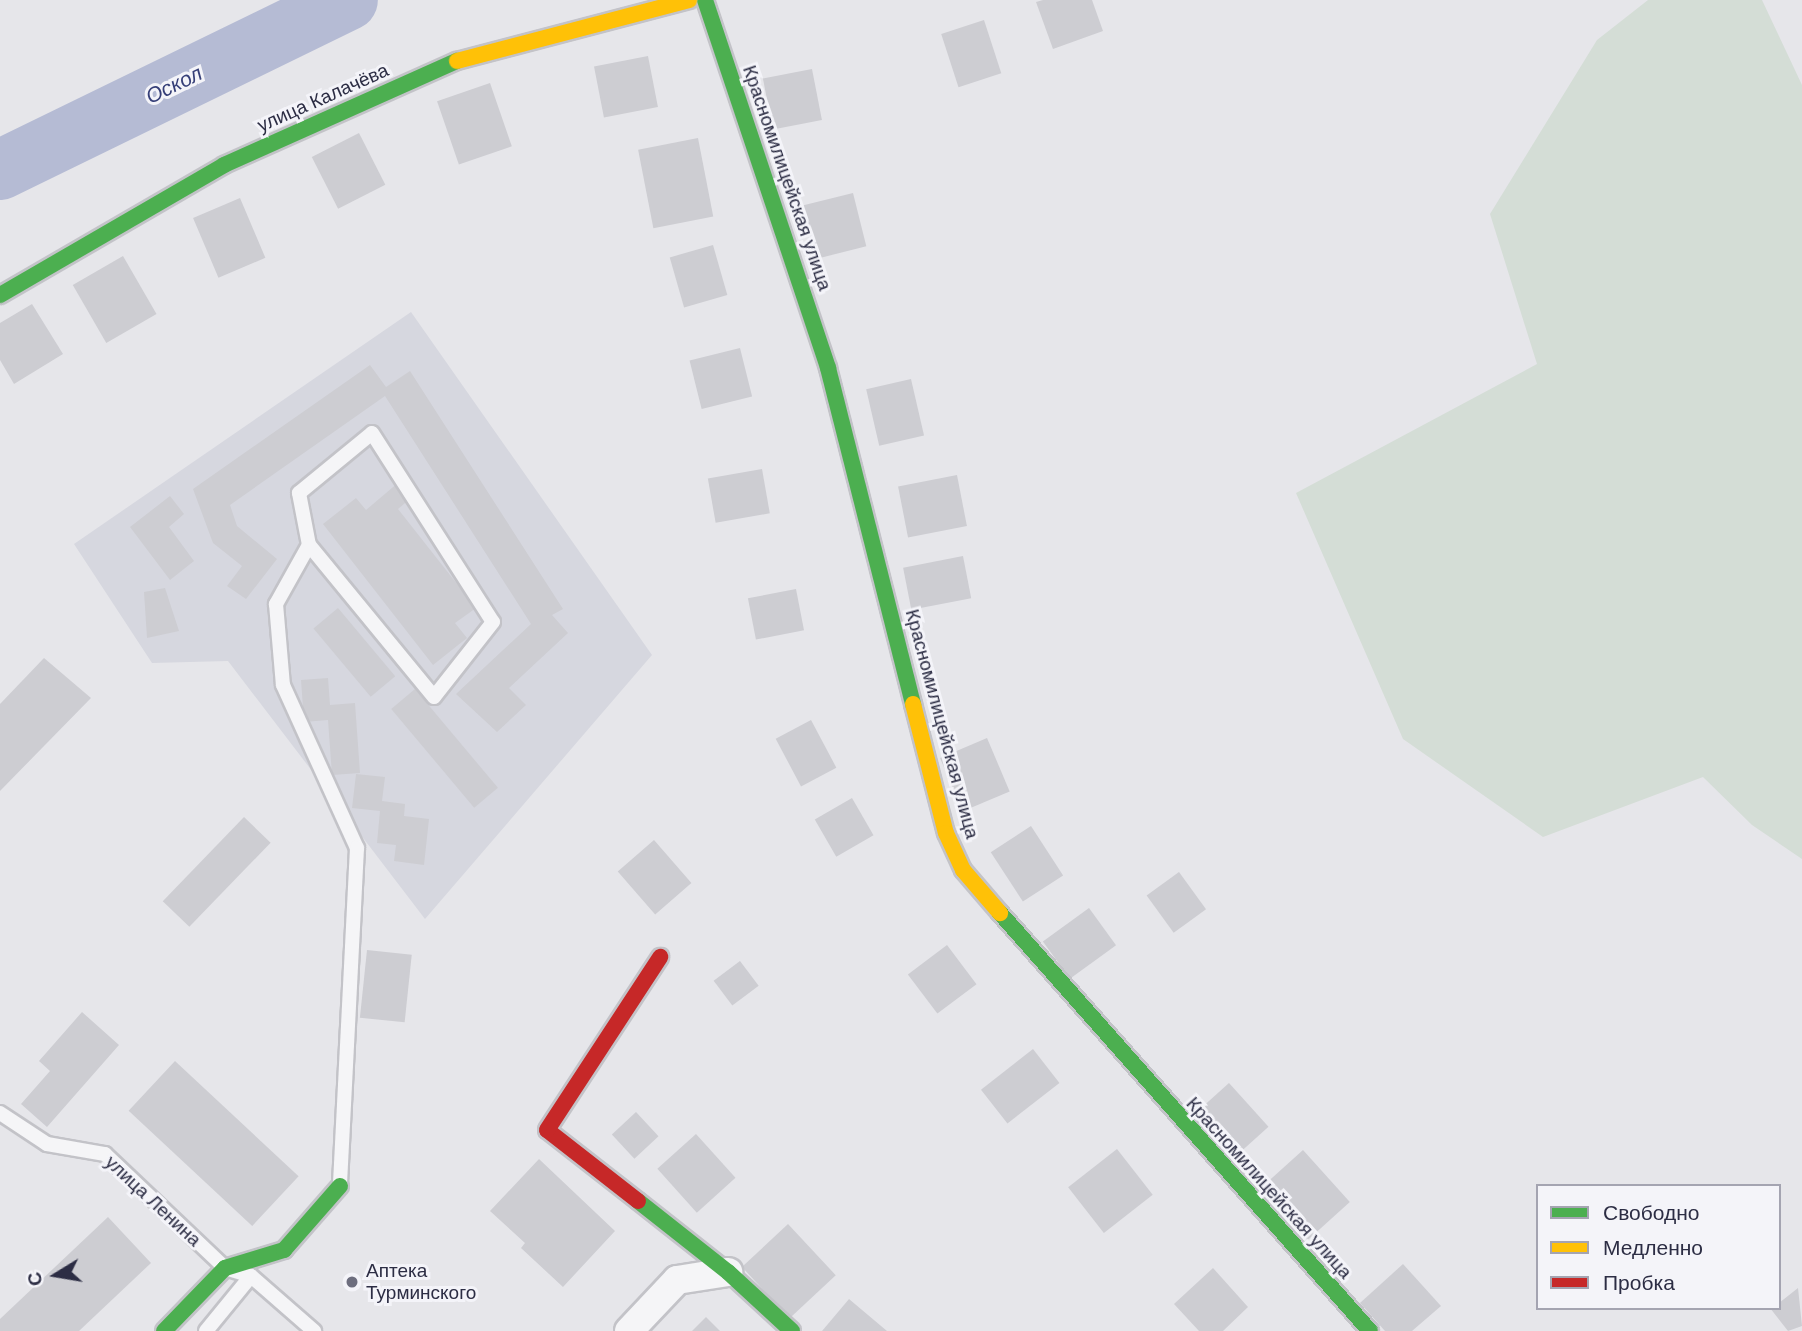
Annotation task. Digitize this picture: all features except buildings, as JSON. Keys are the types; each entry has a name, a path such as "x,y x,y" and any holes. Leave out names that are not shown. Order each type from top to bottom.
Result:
{"street":[{"name":"улица Калачёва","path":"0,295 224,165 457,61 689,0"},
{"name":"Красномилицейская улица","path":"705,0 828,368 946,833 963,870 1269,1222 1370,1331"},
{"path":"660,957 547,1130 728,1272 792,1331"},
{"path":"164,1331 225,1268 284,1250 340,1186"},
{"path":"629,1331 677,1280 728,1272"}],"lane":[{"path":"309,545 434,696 493,622 372,433 299,493 309,545 276,604 283,685 356,848 340,1186"},
{"name":"улица Ленина","path":"0,1113 47,1144 105,1154 225,1268 251,1276 314,1331"},
{"path":"206,1331 251,1276"}],"shaded area":[{"path":"1648,0 1762,0 1802,85 1802,859 1752,825 1703,777 1543,837 1403,739 1296,493 1537,364 1490,214 1597,40"},
{"path":"411,312 652,655 425,919 228,661 152,663 74,544"}],"waterway":[{"name":"Оскол","path":"0,170 348,0"}],"traffic: fast":[{"path":"705,0 828,368 913,704"},
{"path":"0,295 224,165 457,61"},
{"path":"1000,913 1370,1331"},
{"path":"164,1331 225,1268 284,1250 340,1186"},
{"path":"638,1201 728,1272 792,1331"}],"traffic: slow":[{"path":"457,61 689,0"},
{"path":"913,704 946,833 963,870 1000,913"}],"traffic: jam":[{"path":"638,1201 547,1130 660,957"}],"place":[{"name":"Аптека Турминского","path":"352,1282"}]}
